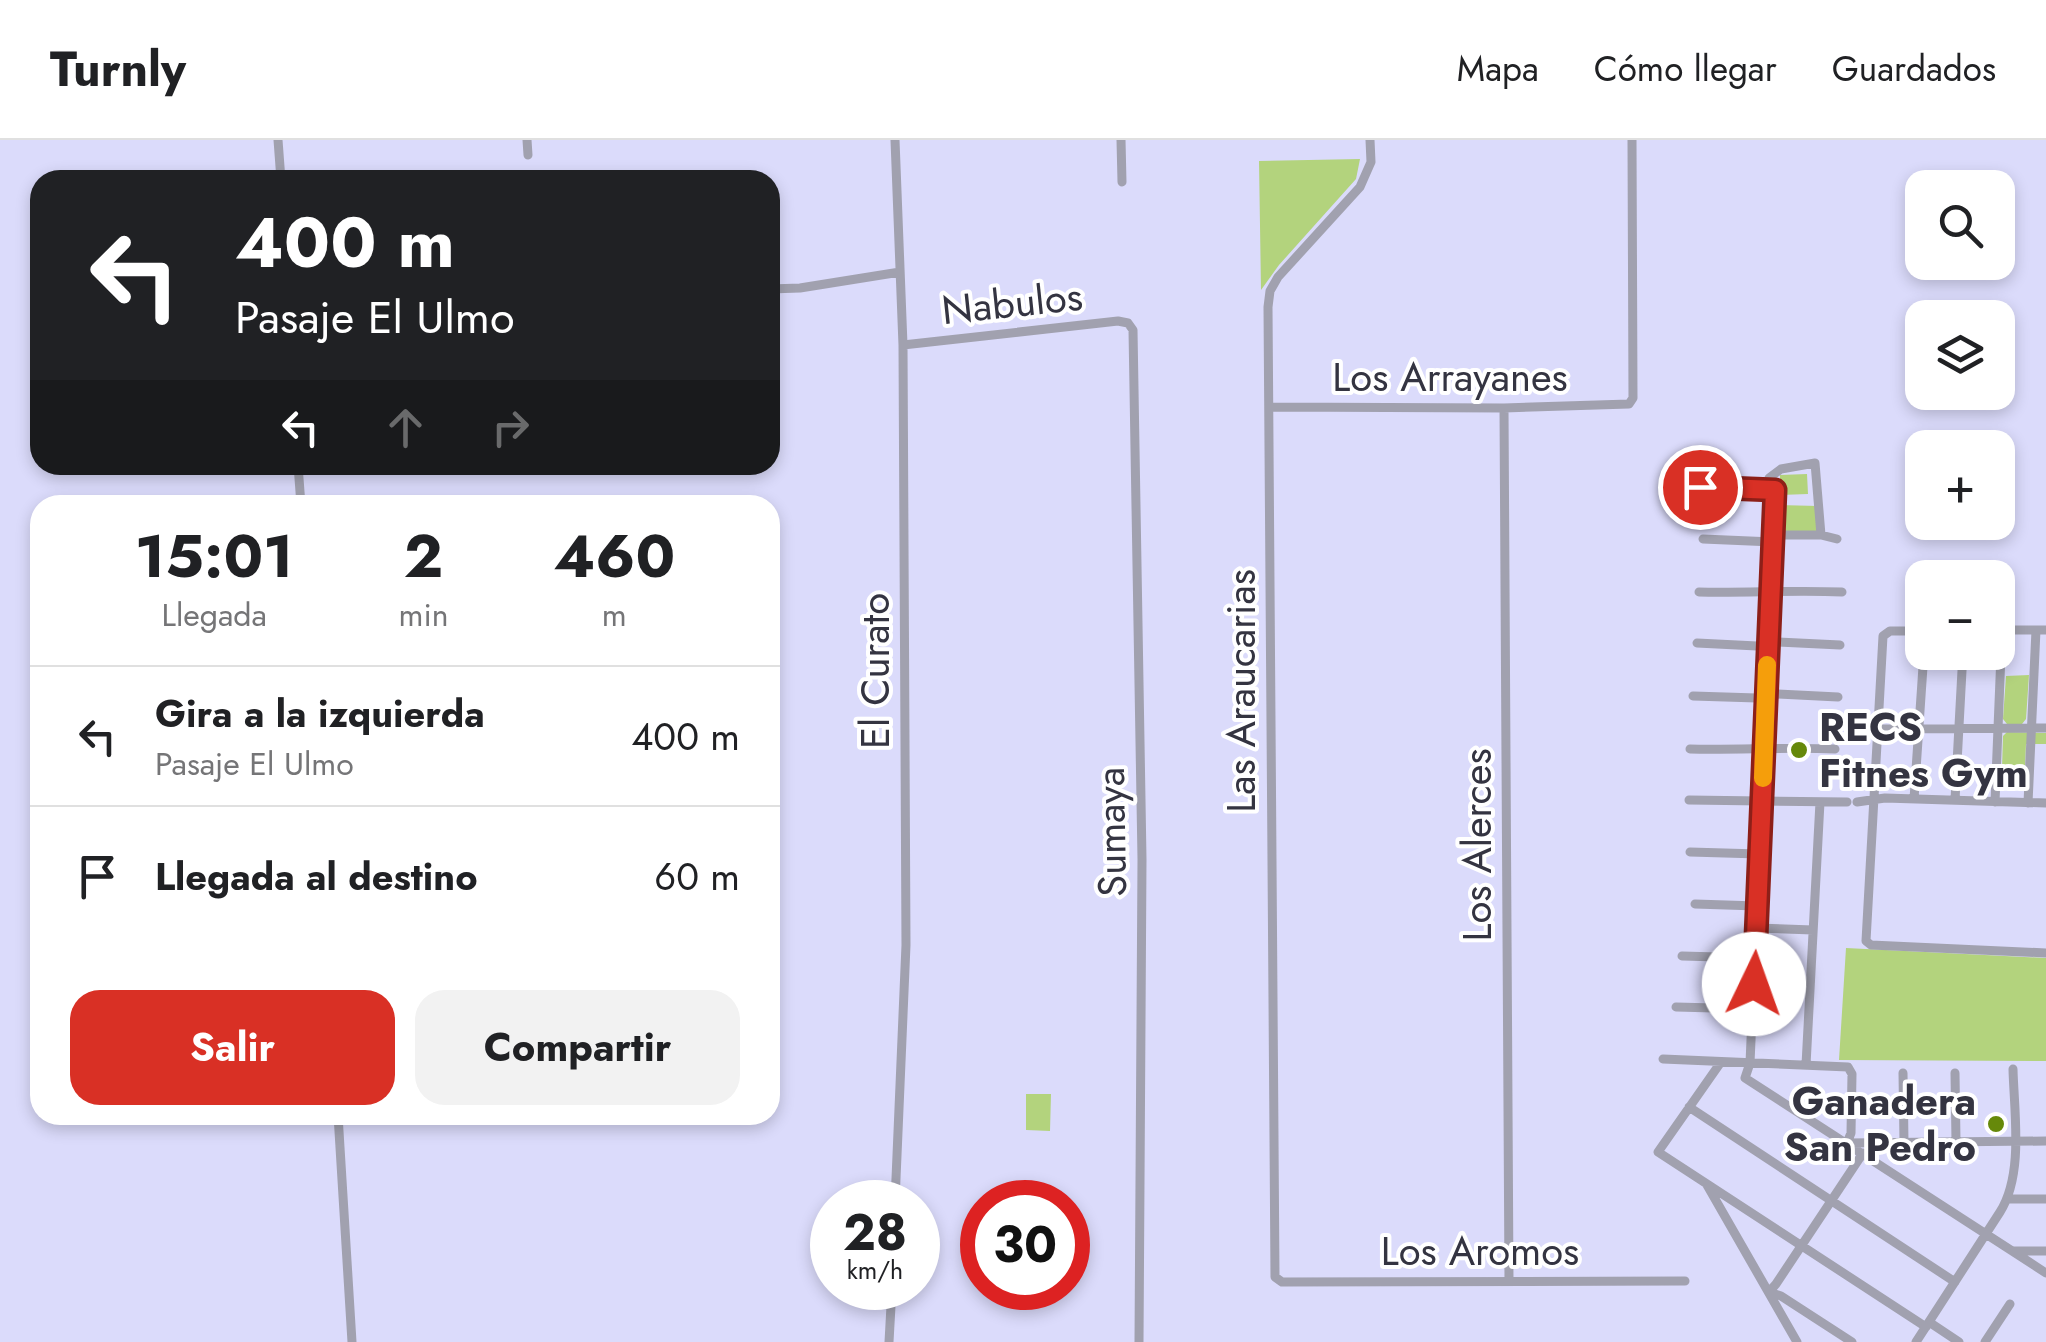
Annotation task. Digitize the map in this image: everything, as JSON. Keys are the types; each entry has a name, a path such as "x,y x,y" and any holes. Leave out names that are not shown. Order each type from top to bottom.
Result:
{"street":[{"path":"278,140 280,170"},
{"path":"527,140 528,155"},
{"name":"El Curato","path":"895,140 902,345 906,945 897,1180"},
{"path":"1122,140 1122,182"},
{"name":"Las Araucarias","path":"1276,1279 1268,307 1270,291 1278,277 1360,186 1370,162 1370,140"},
{"name":"Los Arrayanes","path":"1269,407 1504,408 1632,402 1632,140"},
{"path":"780,289 900,272"},
{"name":"Nabulos","path":"902,345 1128,323"},
{"name":"Sumaya","path":"1128,323 1134,334 1142,859 1140,1342"},
{"name":"Los Alerces","path":"1504,408 1510,1281"},
{"path":"1822,535 1814,463 1776,470 1770,478 1775,490 1771,592 1750,1063 1746,1078 2046,1274"},
{"path":"1700,487 1775,490"},
{"path":"1702,539 1822,535 1837,538"},
{"path":"1699,592 1842,592"},
{"path":"2015,630 2041,630 2028,803"},
{"path":"1905,631 1890,631 1882,636 1866,941 1871,945 2046,952"},
{"path":"1697,643 1840,645"},
{"path":"1914,799 1923,670"},
{"path":"1955,800 1962,670"},
{"path":"1995,802 1999,670"},
{"path":"1693,696 1838,697"},
{"path":"1878,728 2046,728"},
{"path":"1690,748 1835,748"},
{"path":"1689,800 1852,802 1874,798 2046,803"},
{"path":"1806,1064 1820,802"},
{"path":"1690,852 1759,854"},
{"path":"1695,904 1757,906"},
{"path":"1756,928 1813,930"},
{"path":"1682,956 1755,958"},
{"path":"1676,1007 1752,1010"},
{"path":"1663,1059 1848,1067 1852,1074 1851,1133 1847,1143"},
{"path":"1721,1062 1658,1152 1959,1342"},
{"path":"1916,1342 2008,1199 2014,1176 2013,1068"},
{"path":"1904,1073 1904,1143"},
{"path":"1955,1073 1956,1142"},
{"path":"1689,1107 1955,1282"},
{"path":"339,1125 352,1342"},
{"path":"1847,1143 2046,1141"},
{"path":"1768,1292 1863,1153"},
{"path":"1706,1183 1797,1342"},
{"path":"2008,1199 2046,1199"},
{"path":"2012,1251 2046,1250"},
{"name":"Los Aromos","path":"1276,1279 1685,1281"},
{"path":"1768,1292 1781,1296 1852,1342"},
{"path":"1986,1342 2010,1304"},
{"path":"890,1342 891,1310"}],"green space":[{"path":"1360,159 1356,179 1261,290 1259,161"},
{"path":"1807,474 1808,494 1780,495 1780,475"},
{"path":"1777,505 1818,506 1818,531 1777,531"},
{"path":"2029,675 2026,719 2022,724 2007,724 2003,719 2006,676"},
{"path":"2007,732 2046,733 2046,744 2026,744 2025,769 2002,769 2003,736"},
{"path":"1846,948 2046,958 2046,1061 1839,1060"},
{"path":"1026,1094 1051,1094 1050,1131 1026,1130"}],"slow traffic":[{"path":"1763,778 1767,665"}],"place":[{"name":"RECS Fitnes Gym","path":"1799,750"},
{"name":"Ganadera San Pedro","path":"1996,1124"}],"route":[{"path":"1700,487 1775,490 1754,984"}]}
